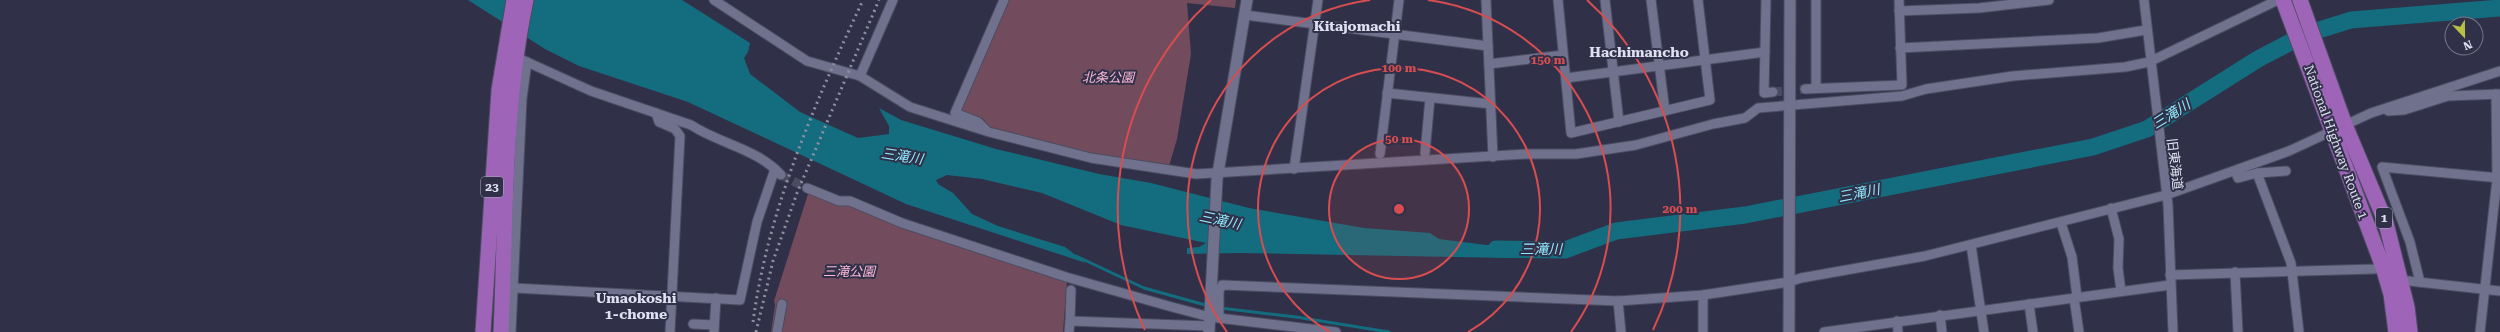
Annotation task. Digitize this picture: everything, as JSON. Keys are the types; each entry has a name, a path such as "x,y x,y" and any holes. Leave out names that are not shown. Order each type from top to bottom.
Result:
{"highway":[{"name":"23","path":"483,332 499,90 516,53 514,0"},
{"name":"23","path":"501,332 511,98 516,53 526,0"},
{"name":"National Highway Route 1","path":"2283,0 2298,17 2339,129 2391,294 2396,332"},
{"name":"National Highway Route 1","path":"2298,17 2300,0"},
{"name":"National Highway Route 1","path":"2339,129 2386,223 2400,280 2410,332"}],"street":[{"path":"714,0 807,61 860,76 910,107 989,132 1092,158 1138,166 1218,176 1294,169 1493,157 1576,154 1636,146 1713,124 1745,118 1758,108 1790,111 1902,96 1926,89 2014,76 2150,66 2278,0"},
{"path":"860,76 893,0"},
{"path":"989,132 978,122 955,113 1004,0"},
{"path":"1212,320 1218,176 1247,0"},
{"path":"1294,169 1318,0"},
{"path":"1380,154 1399,0"},
{"path":"1486,0 1493,157"},
{"path":"1558,0 1571,133 1710,100 1698,0"},
{"path":"1605,0 1619,122"},
{"path":"1651,0 1665,111"},
{"path":"1766,0 1764,93 1773,92"},
{"path":"1816,0 1816,88"},
{"path":"1805,89 1902,85 1899,0"},
{"path":"1899,11 1979,8 2049,0"},
{"name":"旧東海道","path":"2144,0 2150,66 2166,195 2173,332"},
{"path":"1788,332 1790,1"},
{"path":"1245,15 1488,46"},
{"path":"1900,48 2098,38 2146,30"},
{"path":"1566,78 1765,52"},
{"path":"514,288 671,295 740,300 757,222 778,172 769,162 703,133 691,125 591,91 516,53"},
{"path":"512,332 522,99 516,53"},
{"path":"1489,64 1563,55"},
{"path":"1212,320 1218,302 1218,291 1222,285 1618,301 1703,295 1925,256 2061,223 2111,208 2166,195 2235,171 2339,129 2372,113 2500,71"},
{"path":"1387,94 1491,104"},
{"path":"2372,113 2404,110 2448,96 2498,94 2499,178 2480,332"},
{"path":"1425,153 1430,98"},
{"path":"656,113 658,122 675,129 680,136 670,332"},
{"path":"2420,282 2410,242 2382,167 2499,178"},
{"path":"2235,171 2238,178 2257,173 2286,172"},
{"path":"2257,173 2293,270 2299,332"},
{"path":"807,188 839,200 850,201 902,223 1066,277 1212,320"},
{"path":"2111,208 2119,239 2118,268 2121,291"},
{"path":"2061,223 2072,257 2079,332"},
{"path":"1971,245 1984,332"},
{"path":"2170,275 2293,270 2374,269 2383,267"},
{"path":"2235,272 2238,332"},
{"path":"2400,280 2500,291"},
{"path":"1824,332 1940,315 1981,311 2170,285"},
{"path":"1069,332 1071,290"},
{"path":"1703,295 1703,332"},
{"path":"693,324 714,328 716,298"},
{"path":"1618,301 1621,332"},
{"path":"777,332 782,304"},
{"path":"2029,304 2033,332"},
{"path":"1940,315 1942,332"},
{"path":"1070,322 1212,320 1282,328 1336,332"},
{"path":"1897,322 1898,332"}],"green space":[{"name":"北条公園","path":"1006,0 1236,0 1235,8 1187,3 1191,54 1177,139 1169,166 1096,155 992,129 982,118 961,111"},
{"name":"三滝公園","path":"808,194 851,205 1067,281 1063,332 771,332 775,305 774,301"}],"water":[{"path":"468,0 682,0 750,43 748,52 744,58 750,74 800,112 858,138 889,134 889,126 879,108 901,120 996,149 1099,174 1151,183 1249,208 1364,228 1430,233 1439,239 1557,254 1511,258 1238,253 1187,254 1187,248 1199,247 1206,243 1121,225 1042,193 982,179 947,175 936,180 938,184 953,193 972,214 998,226 1065,247 1086,263 906,204 688,102 579,66 545,49"}],"waterway":[{"name":"三滝川","path":"1496,249 1565,250 1616,231 1745,215 2093,147 2147,129 2258,59 2306,34 2351,20 2500,8"},
{"path":"1076,256 1144,288 1209,306"},
{"path":"1220,308 1296,317 1389,332"}],"tunnel":[{"path":"1773,92 1805,89"},
{"path":"781,175 807,188"}],"railway":[{"path":"753,322 760,280 770,238 796,157 811,117 863,0"},
{"path":"756,332 773,261 797,193 879,0"}],"district":[{"name":"Kitajomachi","path":"1357,26"},
{"name":"Hachimancho","path":"1639,52"},
{"name":"Umaokoshi 1-chome","path":"636,306"}]}
